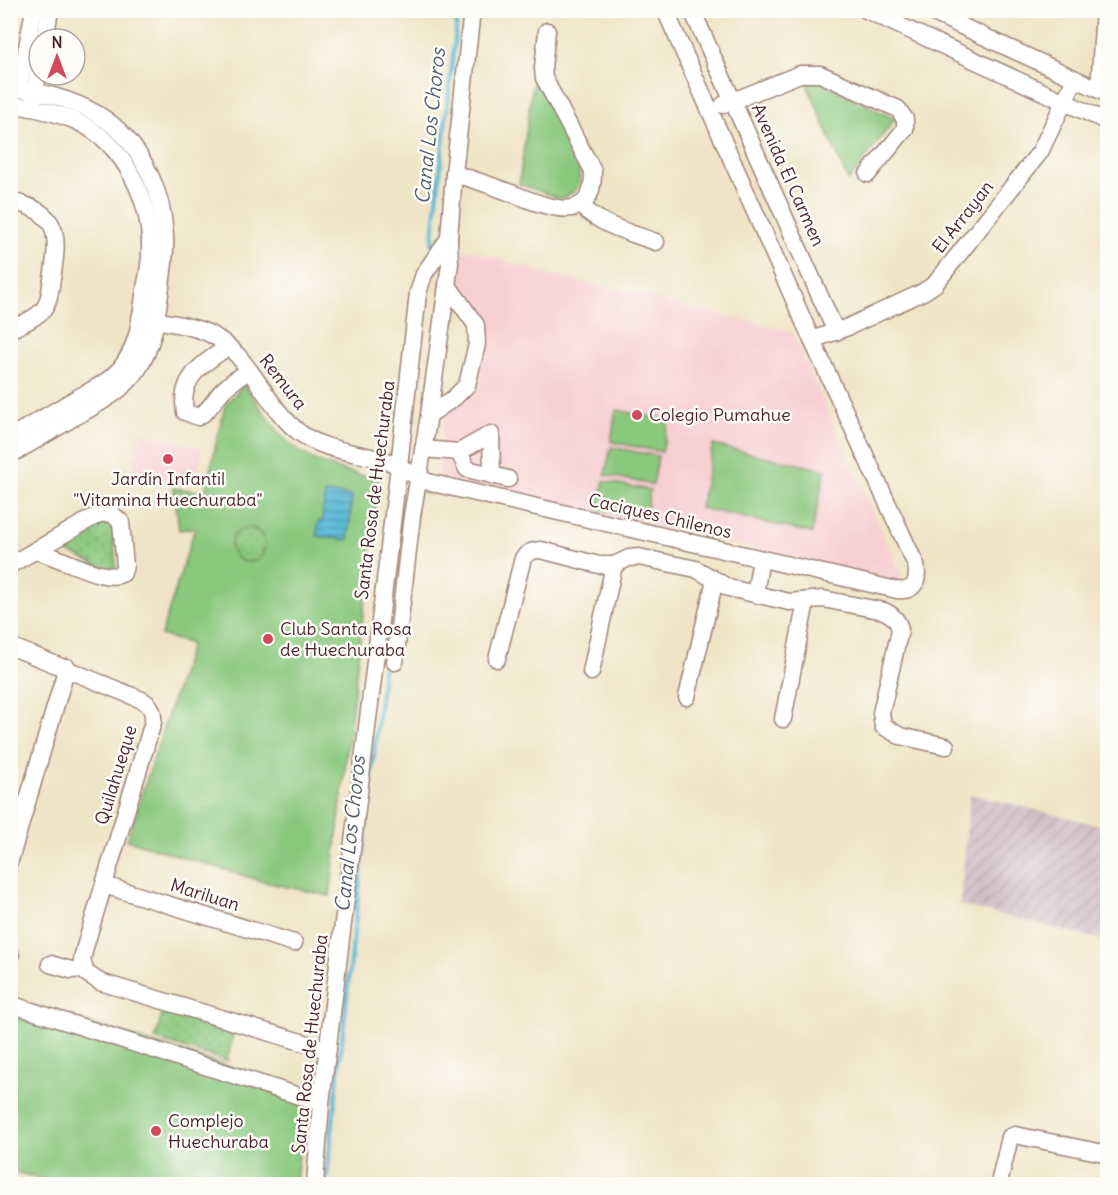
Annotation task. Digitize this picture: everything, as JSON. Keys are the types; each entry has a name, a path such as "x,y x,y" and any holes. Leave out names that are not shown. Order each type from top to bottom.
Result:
{"street":[{"path":"24,94 34,10"},
{"path":"47,27 50,10"},
{"path":"395,662 418,477 447,284 454,174 472,10"},
{"path":"665,10 812,340 837,332"},
{"name":"Avenida El Carmen","path":"692,10 837,332"},
{"path":"866,10 1107,122"},
{"path":"927,10 951,16 1103,92 1104,10"},
{"path":"454,174 478,180 552,208 570,209 580,205 588,198 593,186 593,171 544,78 547,31"},
{"path":"710,111 800,74 820,74 898,109 905,119 905,129 868,174"},
{"name":"El Arrayan","path":"837,332 923,292 935,284 1040,152 1075,79"},
{"path":"10,104 24,94 61,98 108,122 146,166 154,211 166,239 165,255 148,320 147,351 139,368 123,387 106,399 10,455"},
{"path":"10,201 26,204 39,211 50,223 57,244 46,306 36,315 10,330"},
{"path":"580,205 592,216 610,226 656,242"},
{"name":"Santa Rosa de Huechuraba","path":"315,1185 321,1103 418,293 424,274 449,238"},
{"path":"429,415 454,398 467,385 477,344 476,325 447,284"},
{"path":"418,293 426,289 434,290 440,294 444,304"},
{"path":"10,438 113,376 129,355 148,320"},
{"name":"Remura","path":"148,320 206,332 228,347 249,370 285,419 309,439 335,450 399,466"},
{"name":"Caciques Chilenos","path":"399,466 428,482 904,591 915,585 918,579 916,565 812,340"},
{"path":"228,347 209,360 188,381 183,399 185,412 198,417 209,411 218,396 230,383 249,370"},
{"path":"423,449 459,452 491,434 492,475"},
{"path":"459,452 467,469 508,479"},
{"path":"10,565 34,551 103,512 115,514 123,525 125,566 123,573 117,576 105,576 48,554 34,551"},
{"path":"497,659 523,558 530,551 541,550 599,565 615,565 629,558 639,557 696,569 729,588 789,602 823,599 891,614 900,630 881,713 883,726 900,736 946,746"},
{"path":"755,594 761,559"},
{"path":"591,672 615,565"},
{"path":"687,697 715,580"},
{"path":"783,719 806,601"},
{"name":"Quilahueque","path":"10,646 67,667 142,700 153,712 153,722 85,947 82,960 84,969"},
{"path":"10,860 67,667"},
{"name":"Mariluan","path":"104,885 294,944"},
{"path":"50,964 71,970 84,969 89,977 100,982 328,1050"},
{"path":"10,1004 321,1103"},
{"path":"1000,1179 1010,1137 1015,1135 1107,1154"}],"shaded area":[{"name":"Colegio Pumahue","path":"463,248 545,273 792,332 903,579 900,581 438,478 444,418 452,407 477,389 488,335 458,287"},
{"name":"Jardín Infantil \"Vitamina Huechuraba\"","path":"142,432 203,449 193,486 132,469"},
{"path":"970,794 1107,827 1107,941 960,905"}],"green space":[{"path":"534,75 578,164 580,177 578,186 576,190 561,199 519,184"},
{"path":"817,80 895,119 848,181 806,81"},
{"name":"Club Santa Rosa de Huechuraba","path":"244,385 283,437 303,454 340,470 379,480 330,896 265,882 127,840 191,644 161,635 195,528 179,530 174,488 205,492 225,405"},
{"path":"616,410 669,420 662,452 611,442"},
{"path":"713,445 825,470 812,533 700,508"},
{"path":"611,447 658,456 653,485 605,475"},
{"path":"604,481 650,490 645,519 597,509"},
{"path":"106,521 113,524 116,567 110,571 63,550 63,545"},
{"path":"248,528 260,533 265,545 260,557 248,562 236,557 231,545 236,533"},
{"name":"Complejo Huechuraba","path":"10,999 305,1090 296,1184 62,1184 11,1171"},
{"path":"163,1011 234,1031 227,1061 155,1039"}],"water":[{"path":"325,493 352,496 348,540 317,536 318,522 322,522"}],"waterway":[{"name":"Canal Los Choros","path":"432,245 458,10"},
{"name":"Canal Los Choros","path":"326,1184 391,601"}],"place":[{"name":"Colegio Pumahue","path":"637,415"},
{"name":"Jardín Infantil \"Vitamina Huechuraba\"","path":"168,459"},
{"name":"Club Santa Rosa de Huechuraba","path":"268,639"},
{"name":"Complejo Huechuraba","path":"156,1131"}]}
